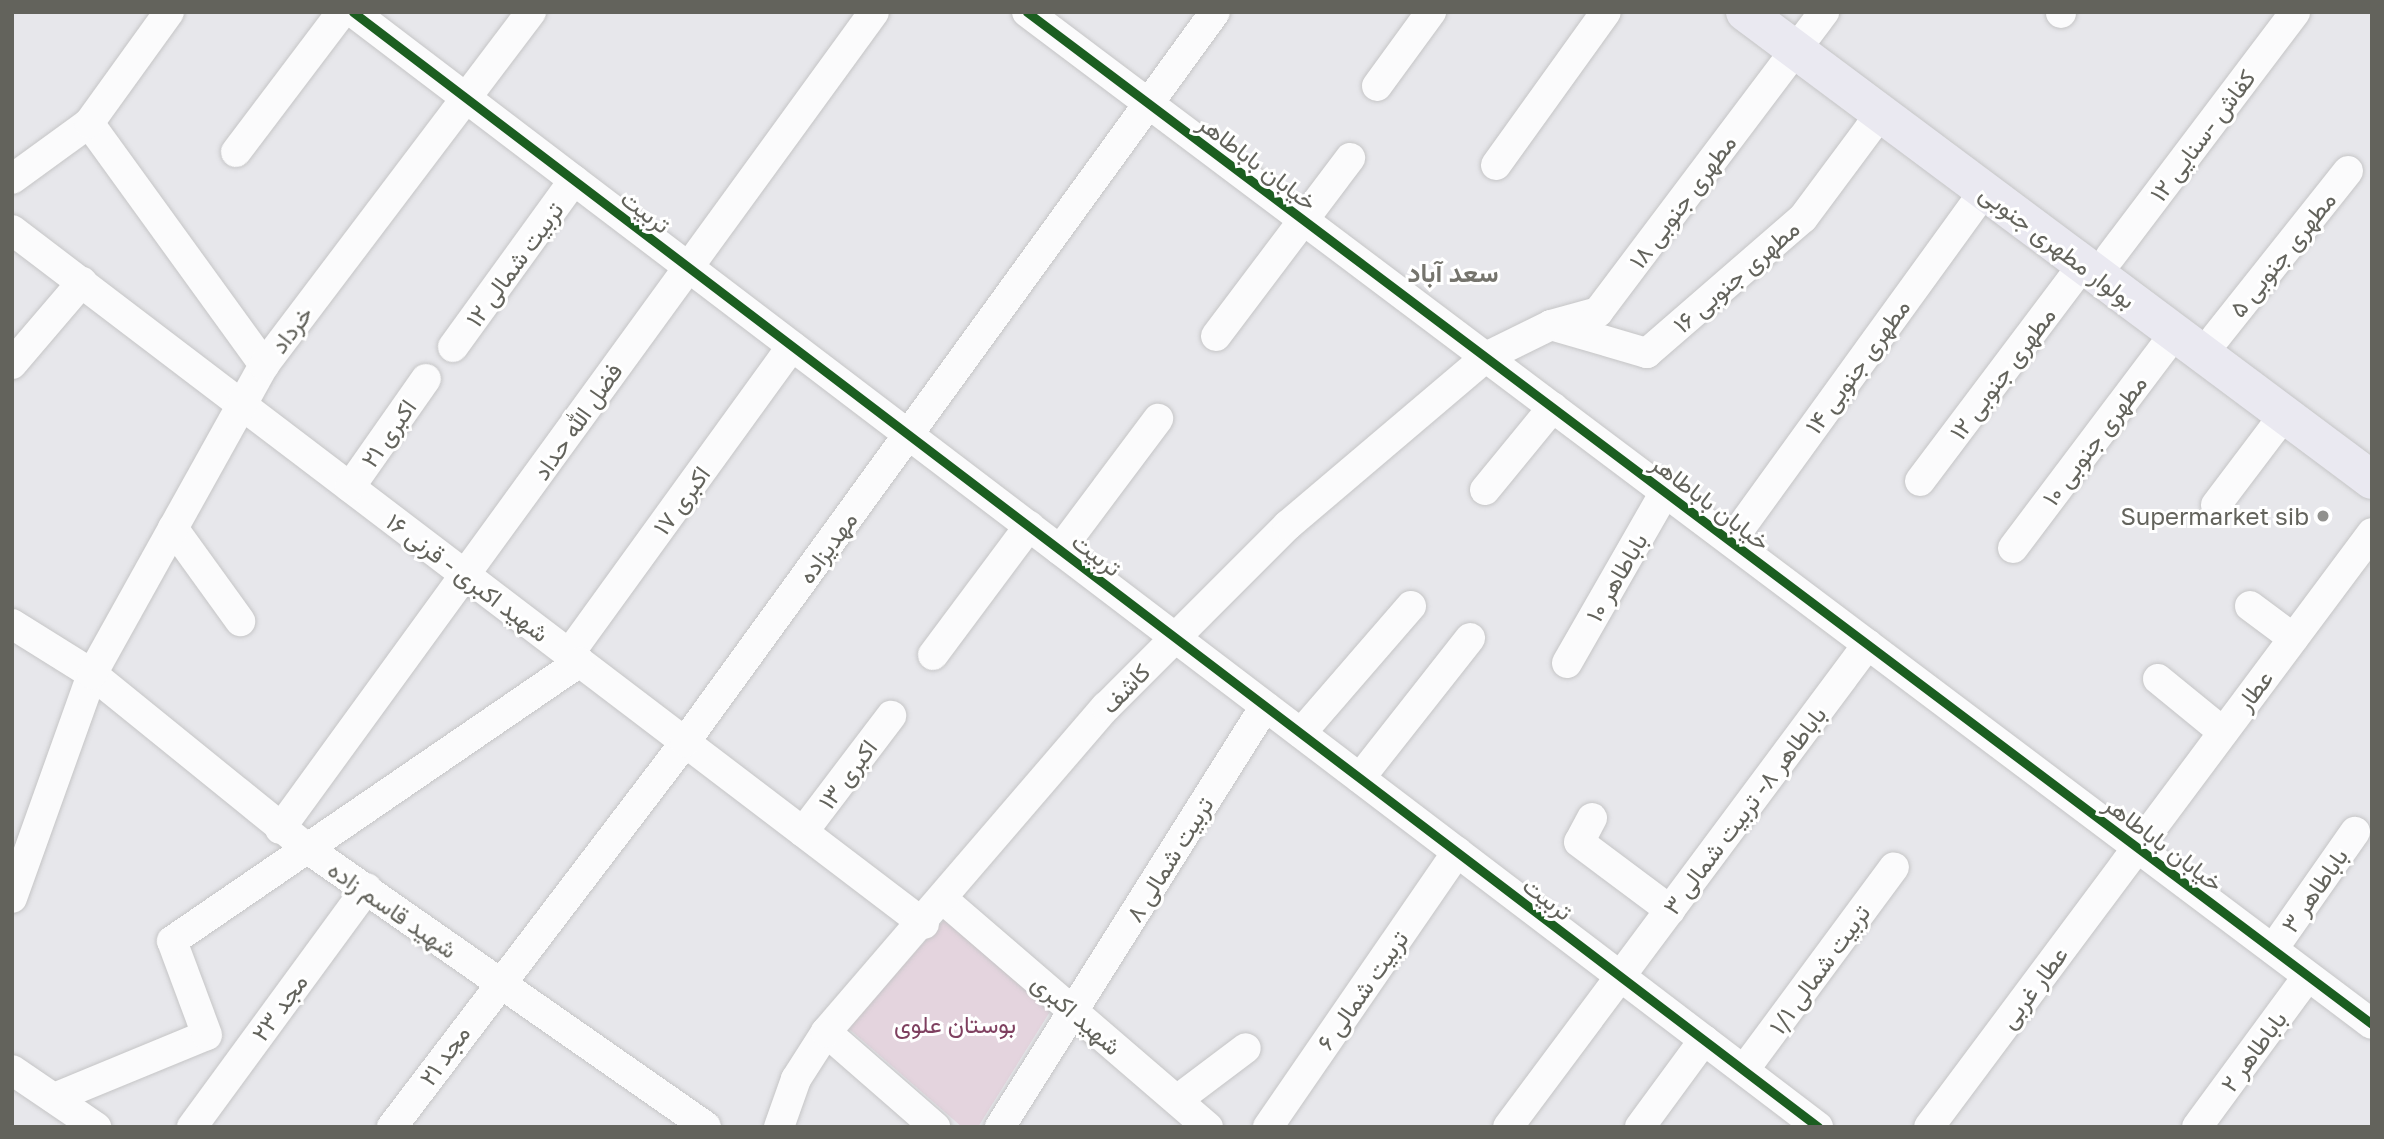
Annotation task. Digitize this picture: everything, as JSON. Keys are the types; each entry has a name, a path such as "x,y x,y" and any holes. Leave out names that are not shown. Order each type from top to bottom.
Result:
{"main road":[{"name":"بولوار مطهری جنوبی","path":"1745,12 1802,27 2096,261 2175,333 2372,480"},
{"name":"بولوار مطهری جنوبی","path":"1802,27 1881,113 1984,191 2216,337 2372,453"}],"street":[{"path":"12,179 89,123 169,12"},
{"path":"236,152 342,12"},
{"name":"تربیت","path":"353,12 1744,1070 1800,1122"},
{"name":"خرداد","path":"12,898 92,674 264,365 531,12"},
{"name":"فضل الله حداد","path":"280,829 468,577 686,265 874,12"},
{"name":"خیابان باباطاهر","path":"1027,12 2372,1024"},
{"name":"مهدیزاده","path":"496,984 685,742 1151,105 1216,12"},
{"path":"1377,86 1431,12"},
{"path":"1496,165 1606,12"},
{"name":"کفاش -سنایی ۱۲","path":"2096,261 2295,12"},
{"name":"مطهری جنوبی ۱۸","path":"1551,325 1598,312 1802,27"},
{"name":"مطهری جنوبی ۱۶","path":"1551,325 1647,353 1802,218 1881,113"},
{"path":"89,123 264,365"},
{"path":"1216,335 1350,158"},
{"name":"مطهری جنوبی ۵","path":"2216,337 2348,171"},
{"name":"تربیت شمالی ۱۲","path":"453,347 575,180"},
{"name":"مطهری جنوبی ۱۴","path":"1731,541 1984,191"},
{"name":"شهید اکبری - قرنی ۱۶","path":"12,230 924,924"},
{"name":"مطهری جنوبی ۱۲","path":"1920,481 2096,261"},
{"path":"12,364 82,282"},
{"name":"کاشف","path":"779,1127 796,1079 826,1032 945,901 1106,707 1288,525 1486,357 1551,325"},
{"name":"مطهری جنوبی ۱۰","path":"2013,548 2175,333"},
{"name":"اکبری ۱۷","path":"54,1098 207,1035 172,942 308,849 575,658 792,346"},
{"name":"اکبری ۲۱","path":"350,487 426,379"},
{"path":"1485,491 1553,407"},
{"path":"2217,505 2284,415"},
{"path":"1060,550 1158,419"},
{"name":"باباطاهر ۱۰","path":"1567,663 1665,492"},
{"path":"933,655 1029,526"},
{"path":"173,528 240,621"},
{"name":"عطار","path":"2137,847 2372,533"},
{"path":"1301,733 1410,606"},
{"path":"2250,606 2293,638"},
{"name":"شهید قاسم زاده","path":"12,624 92,674 280,829 367,888 496,984 706,1127"},
{"path":"1360,778 1470,638"},
{"name":"باباطاهر ۸- تربیت شمالی ۳","path":"1508,1127 1868,644"},
{"path":"2158,679 2223,732"},
{"name":"تربیت شمالی ۸","path":"1000,1127 1265,706"},
{"name":"اکبری ۱۳","path":"803,832 891,716"},
{"path":"1592,818 1579,842 1670,910"},
{"name":"باباطاهر ۳","path":"2273,949 2355,832"},
{"name":"عطار غربی","path":"1929,1127 2137,847"},
{"name":"تربیت شمالی ۶","path":"1268,1127 1457,852"},
{"name":"تربیت شمالی ۱/۱","path":"1744,1070 1894,867"},
{"name":"مجد ۲۳","path":"192,1127 367,888"},
{"name":"شهید اکبری","path":"945,901 1177,1100 1202,1125"},
{"name":"باباطاهر ۲","path":"2197,1127 2308,976"},
{"name":"مجد ۲۱","path":"392,1127 496,984"},
{"path":"826,1032 936,1127"},
{"path":"1640,1127 1704,1040"},
{"path":"1177,1100 1246,1048"},
{"path":"12,1070 96,1127"}],"green space":[{"name":"بوستان علوی","path":"945,919 1051,1010 978,1127 962,1127 847,1027"}],"cycle path":[{"path":"353,12 1818,1127"},
{"path":"1027,12 2372,1024"}],"place":[{"name":"Supermarket sib","path":"2323,516"}],"district":[{"name":"سعد آباد","path":"1453,273"}]}
